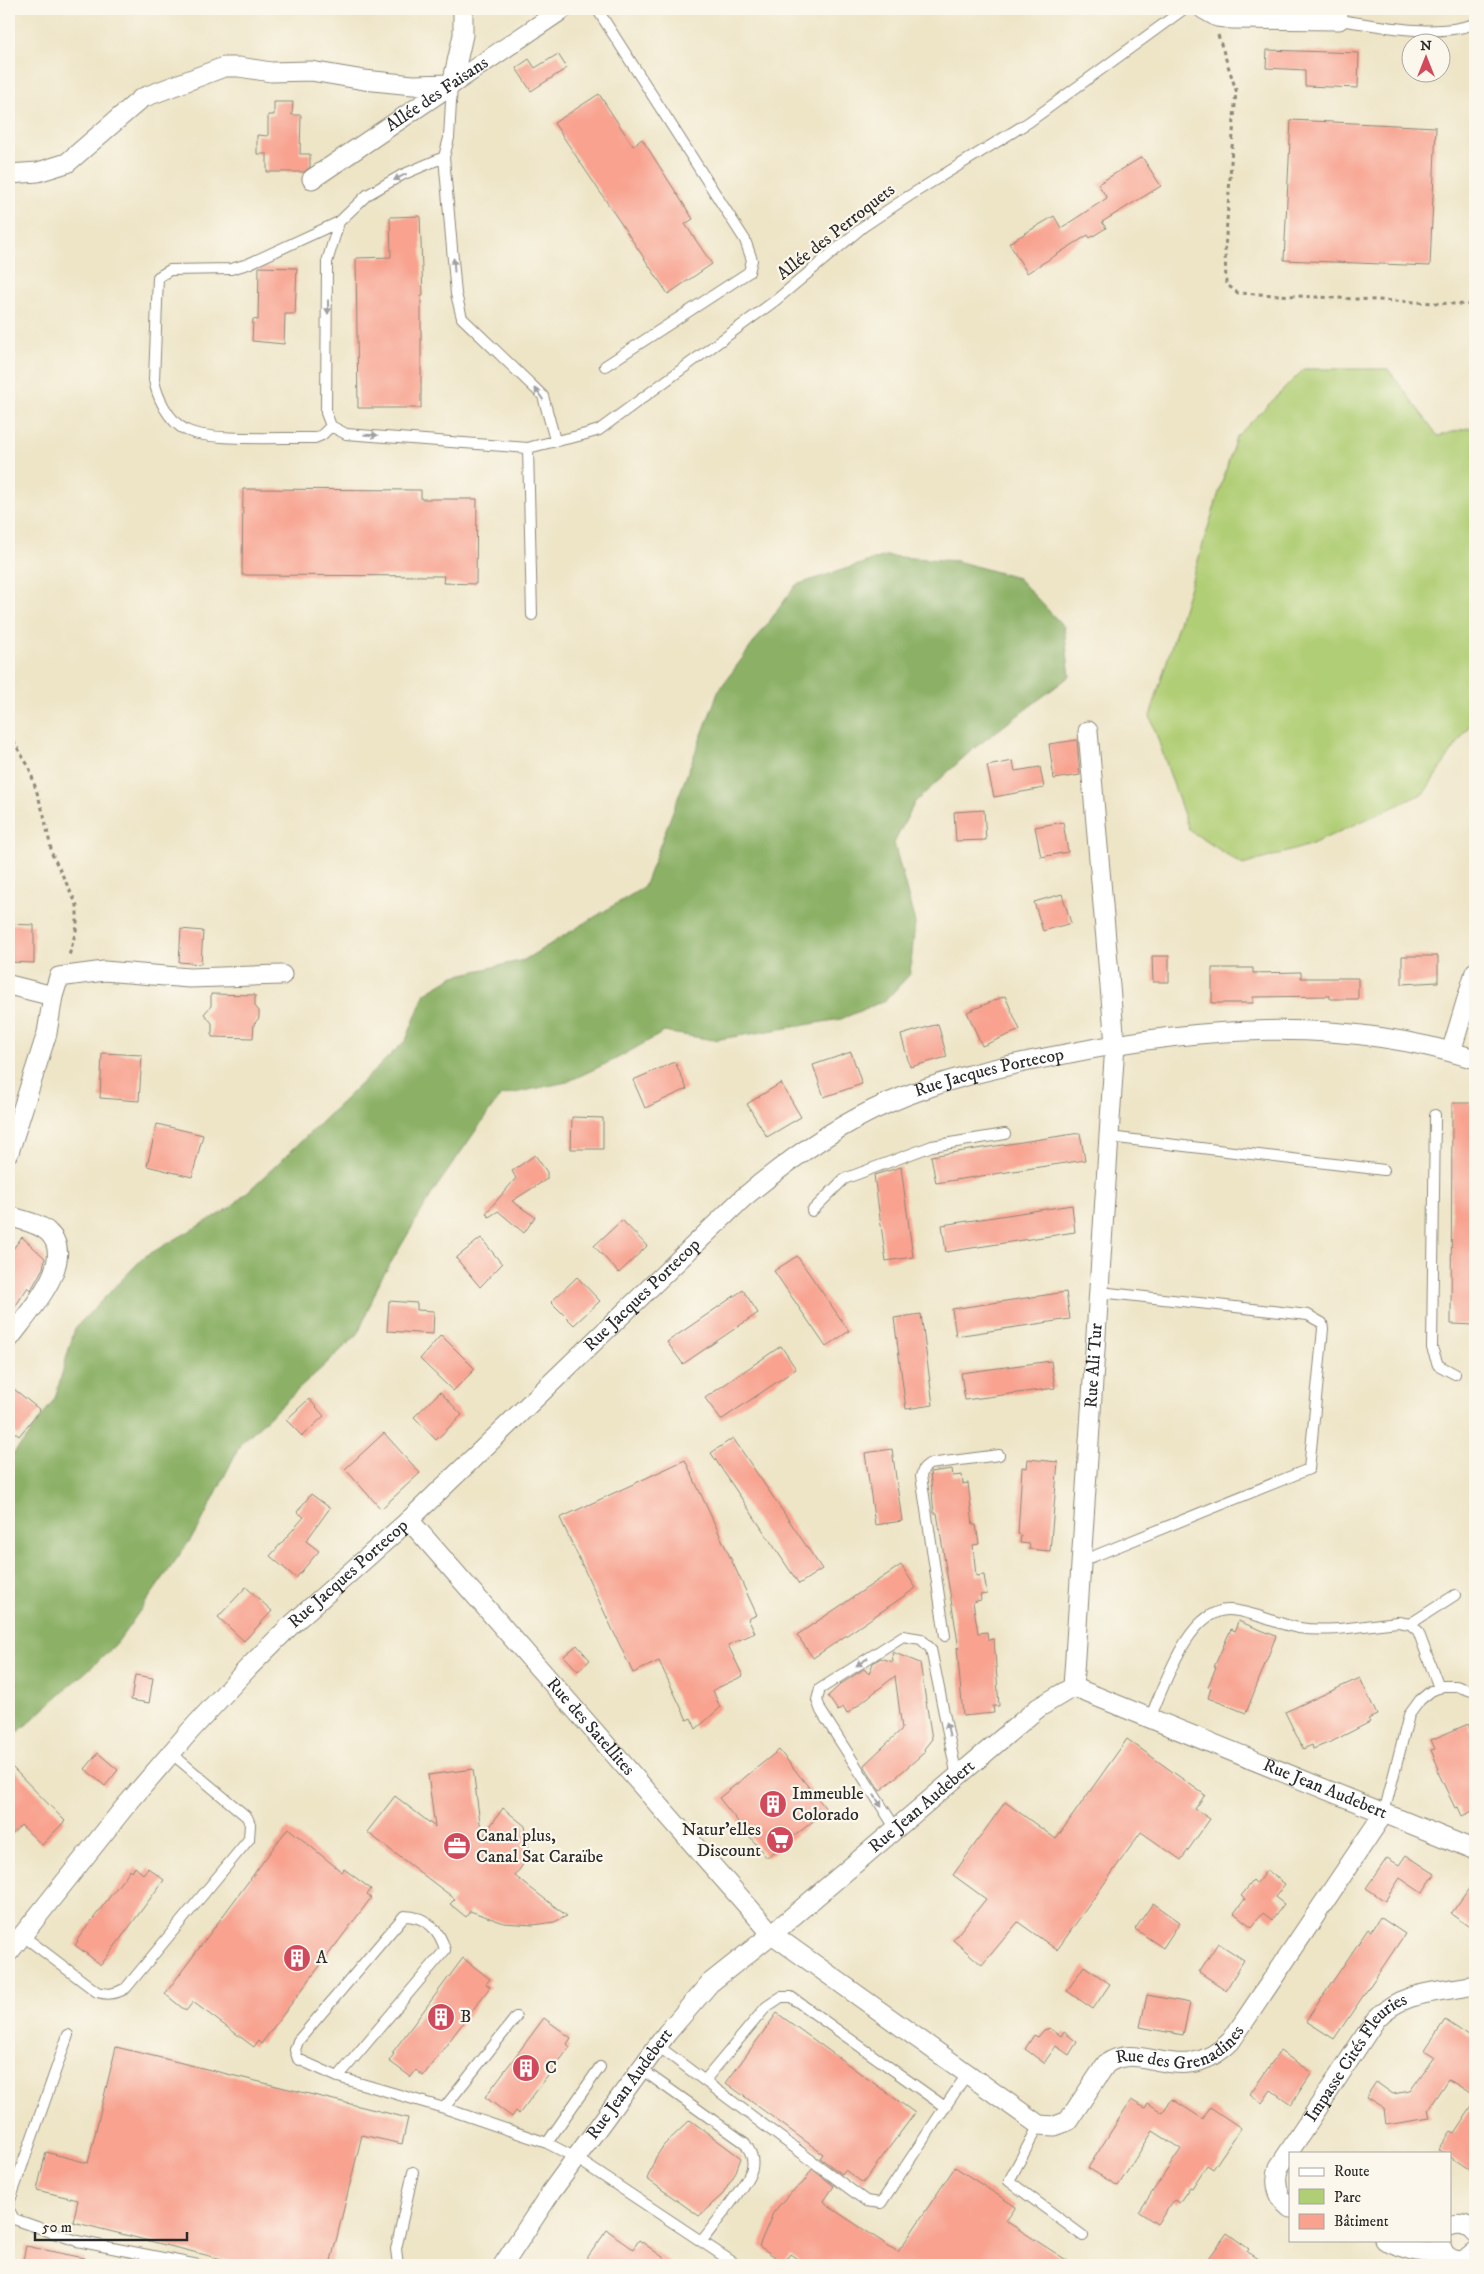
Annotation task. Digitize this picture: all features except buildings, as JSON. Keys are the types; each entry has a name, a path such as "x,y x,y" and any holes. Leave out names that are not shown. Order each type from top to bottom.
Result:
{"street":[{"path":"9,174 38,172 67,163 142,98 224,67 288,73 311,71 364,80 413,85 452,84 463,36 463,9"},
{"name":"Allée des Faisans","path":"312,178 563,9"},
{"path":"1207,12 1242,20 1341,15"},
{"name":"Rue Ali Tur","path":"1074,1687 1115,1044 1088,731"},
{"path":"9,1152 47,1033 53,996 59,977 104,971 189,978 282,975"},
{"path":"1451,1052 1475,972"},
{"path":"9,985 53,996"},
{"name":"Rue Jacques Portecop","path":"9,1952 171,1753 289,1626 409,1520 742,1198 778,1168 839,1128 886,1103 923,1088 1023,1062 1115,1044 1274,1028 1363,1034 1451,1052 1475,1059"},
{"path":"9,1216 47,1230 56,1246 58,1264 44,1291 9,1339"},
{"name":"Rue des Satellites","path":"409,1520 772,1934"},
{"name":"Rue Jean Audebert","path":"503,2265 576,2158 641,2069 710,1983 772,1934 1038,1708 1074,1687 1475,1850"},
{"name":"Rue des Grenadines","path":"1039,2124 1055,2126 1068,2120 1106,2064 1113,2058 1131,2057 1186,2064 1207,2060 1223,2050 1232,2041 1384,1813"},
{"path":"772,1934 1039,2124"},
{"name":"Impasse Cités Fleuries","path":"1289,2207 1277,2189 1276,2175 1279,2167 1376,2019 1389,2006 1407,1997 1475,1985"},
{"path":"1452,2226 1466,2225 1475,2233"},
{"path":"1390,2242 1431,2254 1442,2246 1451,2259 1457,2260 1468,2258 1475,2251"}],"lane":[{"path":"597,9 745,240 752,260 749,272 605,366"},
{"name":"Allée des Perroquets","path":"528,448 599,430 776,300 864,226 1029,122 1184,9"},
{"path":"1341,15 1422,31 1447,31 1475,24"},
{"path":"452,84 449,138 444,157 456,294 462,318 543,396 555,440"},
{"path":"331,426 322,435 315,438 203,436 178,425 162,404 154,380 158,278 163,272 170,270 230,269 248,264 339,222 367,195 402,176 444,157"},
{"path":"339,222 327,262 326,413 331,426 346,434 528,448 532,615"},
{"path":"1435,1115 1432,1348 1438,1365 1455,1374"},
{"path":"812,1211 844,1179 932,1146 1005,1134"},
{"path":"1109,1137 1384,1170"},
{"path":"1082,1561 1310,1469 1323,1329 1322,1323 1315,1317 1308,1315 1100,1292"},
{"path":"945,1636 921,1476 924,1468 930,1464 999,1454"},
{"path":"1410,1624 1455,1595"},
{"path":"1150,1718 1181,1650 1197,1624 1209,1615 1228,1610 1250,1613 1298,1628 1316,1630 1398,1622 1410,1624 1418,1631 1438,1688"},
{"path":"896,1829 821,1711 817,1700 820,1690 903,1636 921,1639 931,1649 957,1777"},
{"path":"1384,1813 1409,1715 1420,1700 1438,1688 1456,1686 1475,1692"},
{"path":"22,1935 97,1992 104,1994 119,1992 126,1988 249,1839 251,1832 247,1817 171,1753"},
{"path":"338,2078 445,1950 442,1938 423,1919 404,1916 296,2045 296,2055 302,2063 338,2078 444,2108 546,2143 576,2158 737,2265"},
{"path":"705,2080 766,2007 781,1997 791,1997 945,2107"},
{"path":"444,2108 516,2017"},
{"path":"9,2203 68,2035"},
{"path":"658,2046 866,2201 873,2203 881,2203 968,2074"},
{"path":"546,2143 600,2067"},
{"path":"641,2069 745,2143 750,2150 752,2158 750,2173 702,2241"},
{"path":"1039,2124 1009,2181 1083,2236"},
{"path":"398,2265 396,2249 413,2172"},
{"path":"9,2210 14,2219 77,2241 198,2265"}],"path":[{"path":"1207,12 1236,90 1225,250 1226,284 1238,293 1475,305"},
{"path":"9,734 29,767 36,786 52,854 79,910 71,951 59,977"}],"green space":[{"path":"1304,369 1388,369 1438,436 1475,426 1475,717 1424,793 1310,845 1243,865 1189,830 1150,716 1236,437"},
{"path":"885,556 957,561 1018,578 1064,627 1070,676 973,749 915,802 894,843 915,923 910,974 886,1000 841,1019 714,1040 664,1032 616,1059 567,1082 500,1096 433,1192 380,1281 358,1334 241,1443 198,1529 114,1647 9,1740 9,1458 27,1438 55,1398 75,1328 144,1257 230,1208 286,1156 406,1040 425,993 454,976 524,960 644,887 719,690 796,585"}],"place":[{"name":"Immeuble Colorado","path":"773,1804"},
{"name":"Natur'elles Discount","path":"780,1840"},
{"name":"Canal plus, Canal Sat Caraïbe","path":"457,1846"},
{"name":"A","path":"297,1958"},
{"name":"B","path":"441,2017"},
{"name":"C","path":"526,2068"}]}
